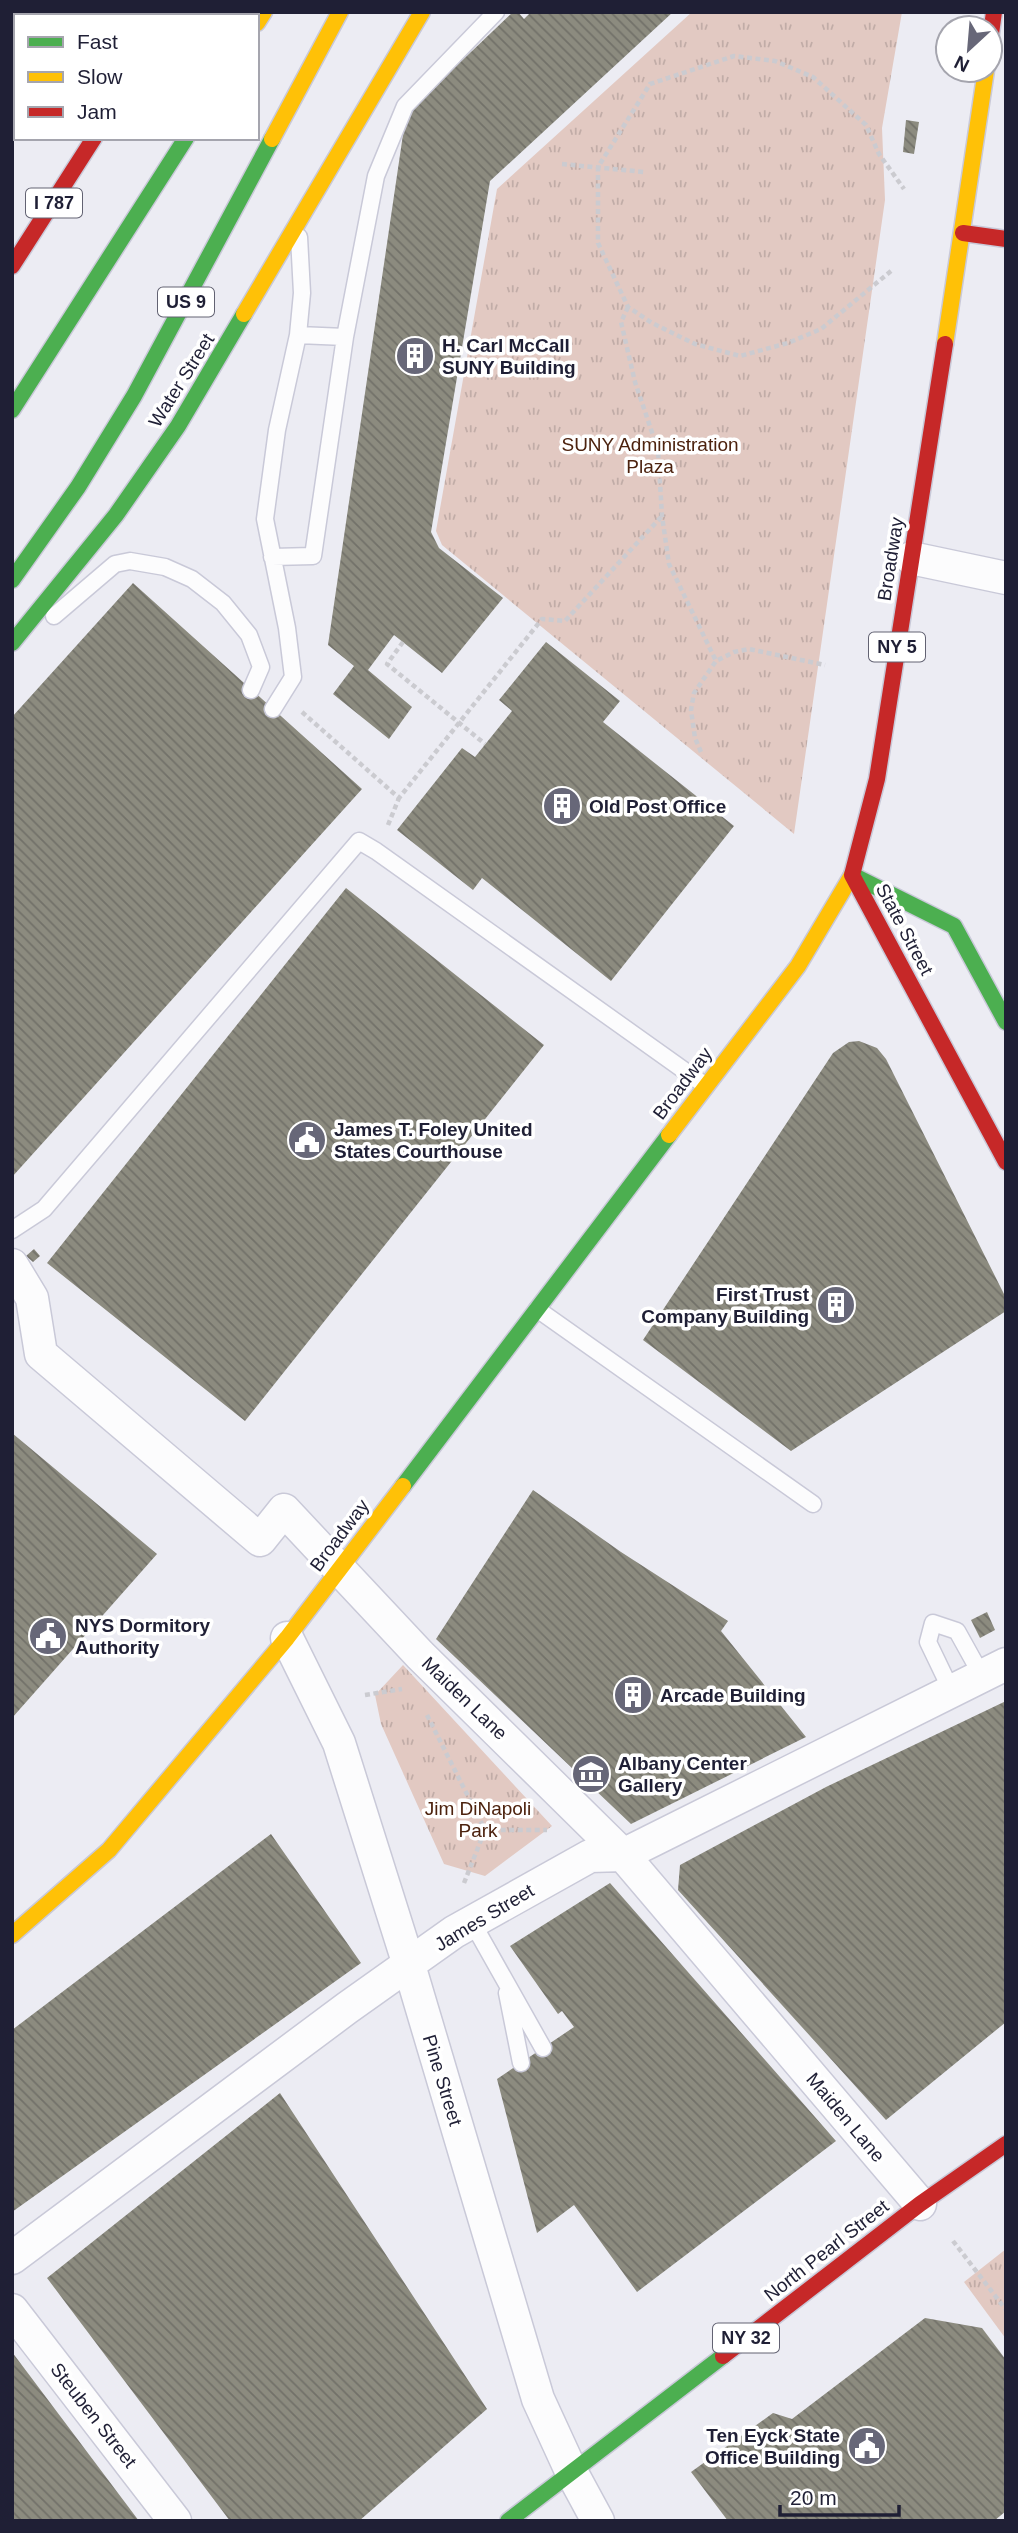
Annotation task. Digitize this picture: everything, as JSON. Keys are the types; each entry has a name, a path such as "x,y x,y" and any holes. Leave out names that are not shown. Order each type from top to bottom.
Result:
{"main road":[{"name":"US 9","path":"12,580 78,487 134,396 340,12"},
{"name":"Water Street","path":"12,643 116,515 178,426 422,12"},
{"name":"Broadway","path":"12,1935 109,1850 287,1638 798,966 852,875 877,779 984,84"},
{"name":"I 787","path":"12,266 93,140"},
{"path":"12,410 185,140"},
{"path":"963,233 1006,239"},
{"name":"State Street","path":"852,875 954,926 1006,1022"},
{"name":"State Street","path":"852,875 1006,1162"},
{"name":"North Pearl Street","path":"508,2521 920,2204 1006,2144"}],"street":[{"path":"911,558 1006,579"},
{"name":"Maiden Lane","path":"12,1265 32,1298 41,1354 260,1540 284,1510 420,1655 623,1855 920,2204"},
{"name":"Pine Street","path":"287,1638 339,1742 409,1965 538,2399 572,2473 598,2521"},
{"name":"James Street","path":"12,2258 347,2008 454,1932 590,1856 623,1855 994,1670"},
{"name":"Steuben Street","path":"12,2310 175,2521"}],"lane":[{"path":"272,557 313,556 345,337 376,176 405,106 496,12"},
{"path":"273,709 293,677 287,628 265,519 277,430 298,335 302,293 298,224"},
{"path":"298,335 345,337"},
{"path":"12,651 115,564 130,561 165,567 192,579 223,603 249,635 261,667 251,690"},
{"path":"12,1230 44,1209 359,841 706,1086"},
{"path":"537,1308 813,1504"},
{"path":"952,1692 928,1642 933,1623 957,1631 994,1670"},
{"path":"472,1922 543,2048"},
{"path":"504,1980 521,2063"}],"path":[{"path":"891,271 821,329 788,343 740,356 695,344 652,323 628,307 598,243 598,167 650,84 734,56 775,61 813,77 866,125 879,154 904,189"},
{"path":"562,164 643,172"},
{"path":"628,307 621,322 635,382 658,450 662,516 669,564 716,661"},
{"path":"293,705 400,798 542,620 565,621 662,516"},
{"path":"403,642 387,664 485,744"},
{"path":"701,752 695,738 691,710 694,693 716,661 734,652 749,649 825,665"},
{"path":"425,1711 485,1830 464,1883"},
{"path":"485,1830 549,1830"},
{"path":"953,2241 1006,2311"}],"green space":[{"name":"SUNY Administration Plaza","path":"692,12 902,12 882,128 885,200 794,834 442,545 436,531 497,189"},
{"name":"Jim DiNapoli Park","path":"403,1665 552,1826 485,1876 444,1864 381,1724 375,1695"},
{"path":"1006,2249 1006,2339 964,2282"}],"building":[{"name":"H. Carl McCall SUNY Building","path":"513,12 518,12 524,19 531,12 673,12 490,181 431,532 439,548 503,598 442,673 394,635 368,670 412,707 389,739 333,694 354,666 328,645 406,114"},
{"path":"906,120 919,122 914,154 903,152"},
{"path":"133,583 362,789 12,1177 12,717"},
{"name":"Old Post Office","path":"546,642 620,701 603,722 734,826 611,981 482,878 473,890 397,830 462,748 475,757 512,711 499,700"},
{"name":"James T. Foley United States Courthouse","path":"346,888 544,1045 245,1421 47,1263"},
{"name":"First Trust Company Building","path":"859,1041 877,1048 886,1059 1006,1298 1006,1311 791,1451 643,1340 833,1053 849,1042"},
{"path":"34,1249 40,1256 33,1262 26,1256"},
{"name":"NYS Dormitory Authority","path":"12,1433 157,1554 12,1718"},
{"name":"Arcade Building","path":"533,1490 621,1552 728,1621 721,1631 806,1737 631,1824 436,1639"},
{"path":"987,1612 995,1630 980,1638 971,1620"},
{"path":"1006,1701 1006,2022 886,2120 678,1890 680,1865 826,1787"},
{"path":"271,1834 361,1963 12,2212 12,2030"},
{"path":"610,1883 836,2141 637,2292 574,2205 537,2233 497,2079 574,2027 562,2011 558,2014 510,1946"},
{"path":"280,2093 487,2409 359,2521 230,2521 47,2278"},
{"name":"Ten Eyck State Office Building","path":"925,2318 982,2328 1006,2360 1006,2511 994,2521 728,2521 691,2472 773,2413 792,2419"},
{"path":"12,2352 139,2521 12,2521"}],"traffic: fast":[{"path":"12,580 78,487 134,396 272,139"},
{"path":"12,410 185,140"},
{"path":"12,643 116,515 178,426 244,314"},
{"path":"852,875 954,926 1006,1022"},
{"path":"403,1486 669,1135"},
{"path":"508,2521 723,2356"}],"traffic: slow":[{"path":"259,20 264,12"},
{"path":"272,139 340,12"},
{"path":"244,314 422,12"},
{"path":"945,344 984,84"},
{"path":"669,1135 798,966 852,875"},
{"path":"12,1935 109,1850 287,1638 403,1486"}],"traffic: jam":[{"path":"12,266 93,140"},
{"path":"963,233 1006,239"},
{"path":"852,875 877,779 945,344"},
{"path":"852,875 1006,1162"},
{"path":"723,2356 920,2204 1006,2144"}],"place":[{"name":"H. Carl McCall SUNY Building","path":"415,356"},
{"name":"Old Post Office","path":"562,806"},
{"name":"James T. Foley United States Courthouse","path":"307,1140"},
{"name":"First Trust Company Building","path":"836,1305"},
{"name":"NYS Dormitory Authority","path":"48,1636"},
{"name":"Arcade Building","path":"633,1695"},
{"name":"Albany Center Gallery","path":"591,1774"},
{"name":"Ten Eyck State Office Building","path":"867,2446"}]}
